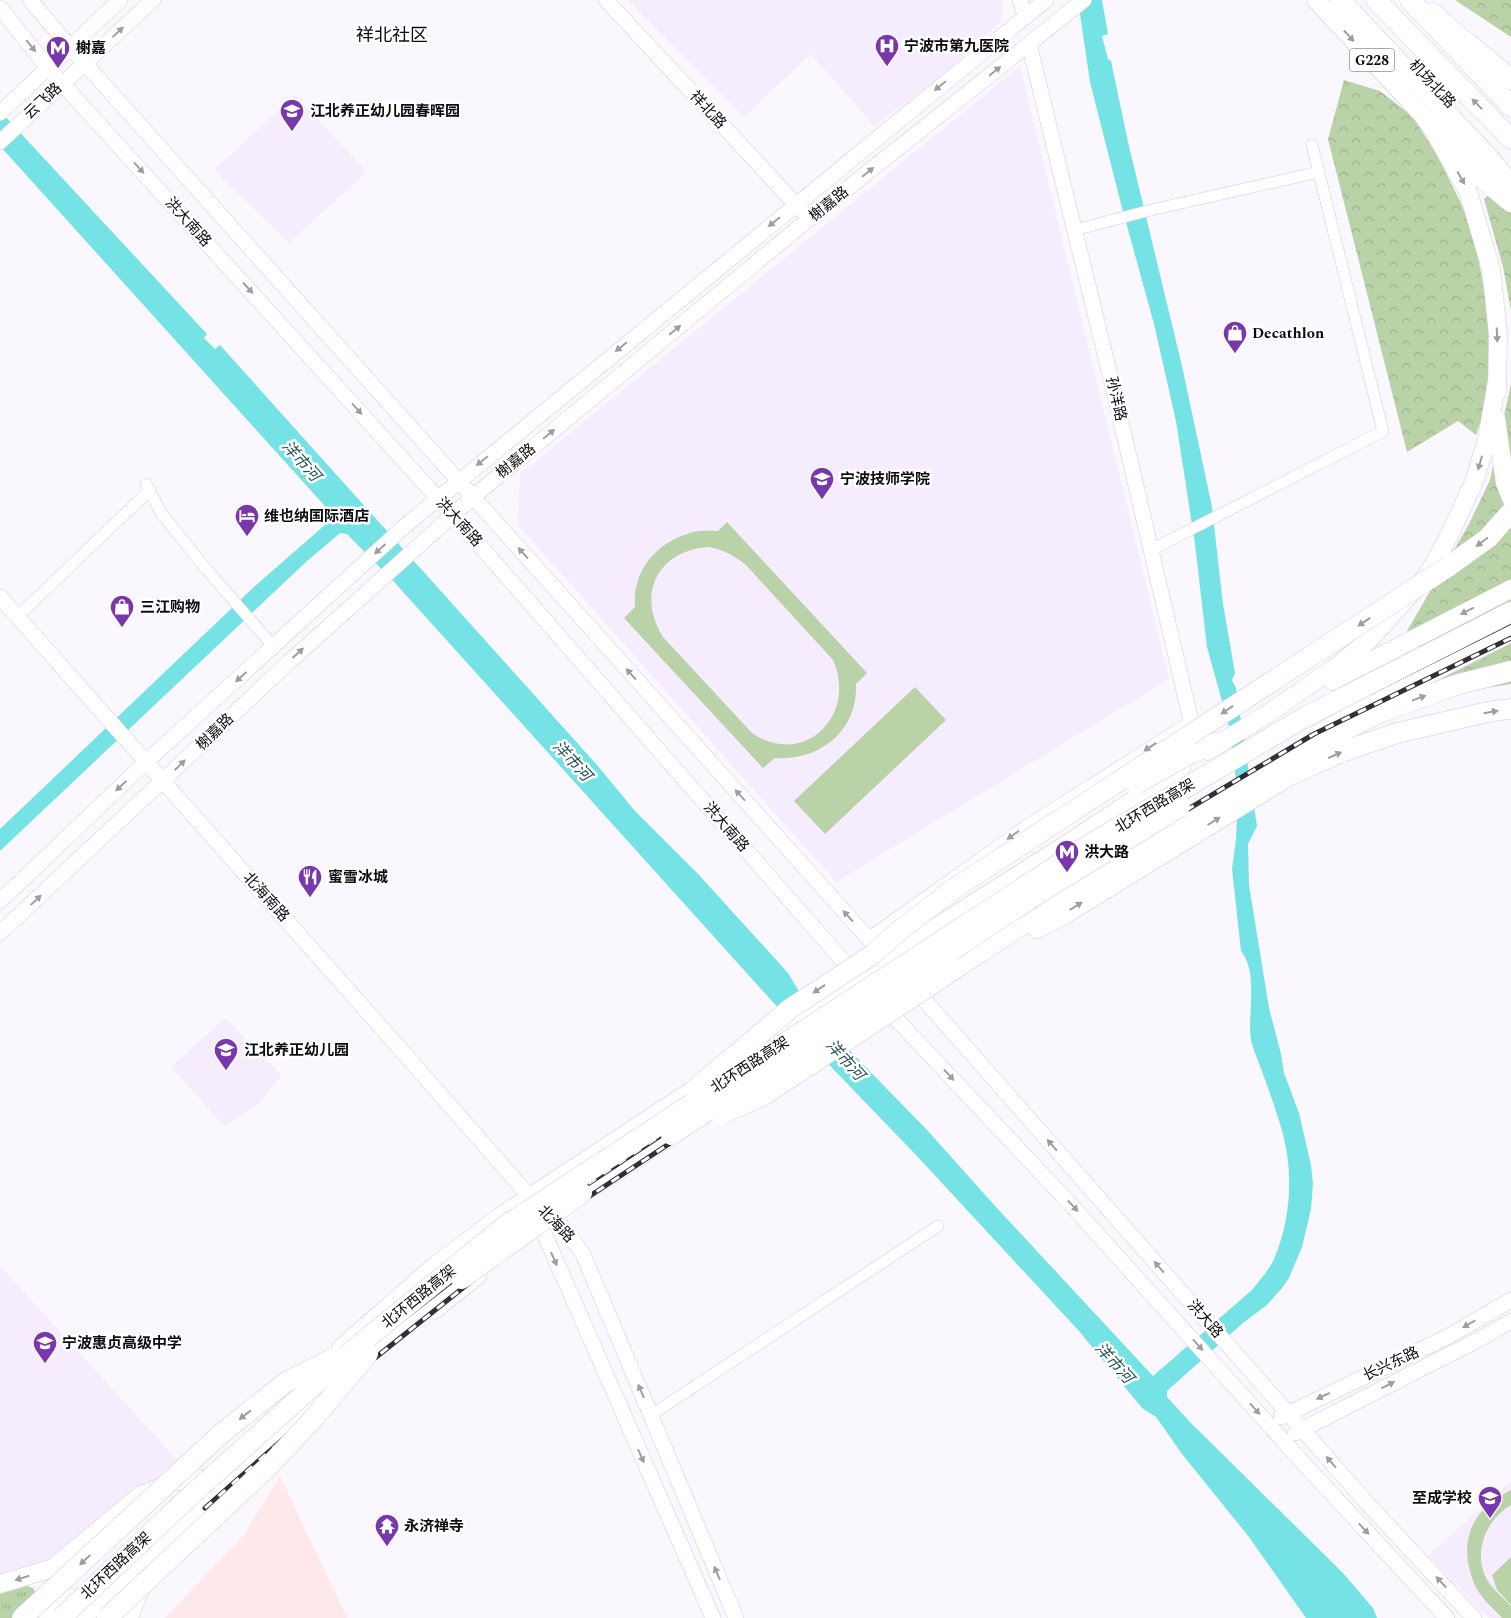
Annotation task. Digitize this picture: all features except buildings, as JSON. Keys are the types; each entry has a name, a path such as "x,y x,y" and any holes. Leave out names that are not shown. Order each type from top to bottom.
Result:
{"highway":[{"path":"1340,0 1488,157 1511,185"},
{"name":"机场北路","path":"1354,0 1511,167"},
{"name":"机场北路","path":"1376,0 1511,139"},
{"path":"1410,0 1511,106"},
{"path":"1464,40 1511,69"},
{"path":"1464,40 1511,79"},
{"path":"1428,120 1477,174 1511,202"},
{"path":"876,951 952,890 1448,566 1488,538 1511,512"},
{"name":"北环西路高架","path":"61,1618 189,1497 364,1349 506,1225 1082,849 1305,717 1511,612"},
{"name":"北环西路高架","path":"81,1618 364,1349 427,1305 488,1258 573,1199 1047,888 1311,726 1511,625"},
{"path":"671,1135 764,1095 1077,888 1218,801 1299,754 1379,713 1459,684 1511,671"},
{"path":"955,969 1066,913 1290,775 1342,752 1397,733 1492,711 1511,709"},
{"path":"637,1139 791,1008 1126,790 1190,753 1218,743"},
{"path":"107,1618 272,1462 313,1419 364,1349"},
{"path":"22,1618 222,1433 286,1382 364,1349"},
{"path":"125,1618 203,1541 244,1489"}],"main road":[{"name":"洪大南路","path":"30,0 70,48 473,497 876,951 940,1017"},
{"name":"云飞路","path":"0,113 120,0"},
{"name":"云飞路","path":"0,142 153,0"},
{"name":"祥北路","path":"606,0 809,220"},
{"path":"1020,0 1026,16"},
{"name":"榭嘉路","path":"0,901 144,759 270,643 354,573 406,525 1046,0"},
{"name":"榭嘉路","path":"0,933 289,662 453,514 809,220 1084,0"},
{"name":"机场北路","path":"1316,0 1428,120"},
{"path":"1421,0 1464,40"},
{"name":"洪大南路","path":"0,8 62,84 453,514 859,980 915,1040"},
{"name":"孙洋路","path":"1029,44 1191,721"},
{"name":"G228","path":"1428,120 1468,191 1491,269 1498,334 1496,421 1505,483 1511,498"},
{"path":"1269,713 1338,666 1368,641 1427,576 1448,538 1474,482 1487,439 1497,381"},
{"path":"48,1618 197,1478 348,1341 436,1265 502,1216 859,980 876,951 1078,837 1218,743 1269,713 1511,589"},
{"name":"北海南路","path":"0,597 530,1198"},
{"path":"96,1618 224,1491 275,1444 365,1365 490,1266 912,986 1177,816 1374,702 1511,633"},
{"path":"1191,721 1218,743"},
{"name":"洪大路","path":"940,1017 1367,1503 1474,1618"},
{"name":"洪大路","path":"915,1040 1074,1206 1282,1440 1447,1618"},
{"name":"北海路","path":"530,1198 558,1221 583,1254 736,1618"},
{"name":"北海路","path":"530,1198 542,1232 713,1618"},
{"name":"长兴东路","path":"1269,1424 1288,1412 1447,1337 1511,1300"},
{"name":"长兴东路","path":"1282,1440 1480,1339 1511,1321"},
{"path":"0,1584 52,1568 141,1494 174,1482 197,1478"},
{"path":"130,1618 147,1568"}],"street":[{"path":"1151,550 1382,431 1312,145"},
{"path":"1075,230 1151,210 1319,172"},
{"path":"17,617 148,487 161,513 270,643"},
{"path":"876,951 1024,827 1191,721"},
{"path":"654,1413 938,1226"}],"shaded area":[{"name":"宁波市第九医院","path":"628,0 1003,0 1001,22 936,80 874,126 811,54 744,117"},
{"name":"宁波技师学院","path":"1020,66 1169,679 836,882 518,525 520,474"},
{"name":"江北养正幼儿园春晖园","path":"295,95 367,172 289,243 214,170"},
{"name":"江北养正幼儿园","path":"225,1018 282,1075 259,1103 224,1126 171,1067"},
{"name":"宁波惠贞高级中学","path":"0,1266 179,1462 48,1560 0,1574"},
{"path":"280,1476 347,1618 165,1618 244,1535"},
{"name":"至成学校","path":"1511,1481 1511,1618 1489,1618 1428,1556"}],"green space":[{"path":"1455,0 1511,0 1511,37"},
{"path":"1344,80 1380,91 1412,116 1436,153 1460,201 1474,235 1487,305 1490,366 1488,401 1476,435 1458,421 1407,452 1328,139"},
{"path":"1511,172 1511,310 1503,267 1484,199"},
{"path":"1511,384 1511,684 1454,693 1407,631 1469,524 1490,480"},
{"path":"727,522 867,673 856,684 855,701 851,716 833,740 807,754 791,758 775,758 763,768 624,618 635,607 635,594 642,570 657,551 690,533 718,531","holes":["714,548 729,553 746,565 833,660 839,681 838,700 832,717 821,731 806,740 789,744 771,742 752,733 663,637 655,621 652,590 657,577 665,565 676,556 691,550"]},
{"path":"915,687 946,720 825,834 794,801"},
{"path":"1511,1490 1511,1505 1494,1520 1488,1529 1481,1550 1481,1562 1489,1583 1511,1606 1511,1618 1502,1618 1482,1597 1474,1584 1467,1554 1470,1531 1475,1521 1490,1504"},
{"path":"1511,1557 1511,1605 1497,1590 1492,1575"},
{"path":"27,1586 33,1588 36,1594 32,1599 12,1618 0,1618 0,1594"}],"water":[{"name":"洋市河","path":"1078,0 1102,0 1108,34 1102,36 1108,59 1111,61 1128,142 1182,366 1212,507 1223,604 1235,673 1232,680 1236,688 1257,826 1248,844 1249,885 1269,1008 1284,1073 1299,1113 1311,1165 1313,1184 1311,1209 1302,1247 1289,1278 1267,1305 1243,1323 1167,1391 1167,1397 1343,1573 1373,1608 1377,1618 1306,1618 1249,1537 1182,1454 1156,1417 1142,1408 1079,1331 916,1155 835,1071 395,583 347,534 340,533 306,562 0,851 0,829 255,586 326,524 329,513 324,505 0,146 0,111 207,334 204,338 215,349 220,345 597,765 635,811 699,875 788,973 801,995 853,1054 928,1131 1153,1376 1252,1290 1267,1271 1280,1243 1288,1209 1289,1175 1288,1157 1280,1124 1251,1040 1250,971 1241,951 1232,869 1236,839 1238,795 1229,726 1207,647 1195,544 1176,421 1154,324 1090,82"}],"railway":[{"path":"197,1500 364,1349 514,1233 1065,867 1309,723 1511,622"},
{"path":"205,1508 375,1358 523,1240 1071,879 1314,734 1511,638"}],"place":[{"name":"宁波市第九医院","path":"887,67"},
{"name":"榭嘉","path":"58,69"},
{"name":"江北养正幼儿园春晖园","path":"292,132"},
{"name":"Decathlon","path":"1235,354"},
{"name":"宁波技师学院","path":"822,500"},
{"name":"维也纳国际酒店","path":"247,537"},
{"name":"三江购物","path":"122,628"},
{"name":"洪大路","path":"1067,873"},
{"name":"蜜雪冰城","path":"310,898"},
{"name":"江北养正幼儿园","path":"226,1071"},
{"name":"宁波惠贞高级中学","path":"45,1364"},
{"name":"至成学校","path":"1490,1519"},
{"name":"永济禅寺","path":"387,1547"}],"district":[{"name":"祥北社区","path":"392,35"}]}
